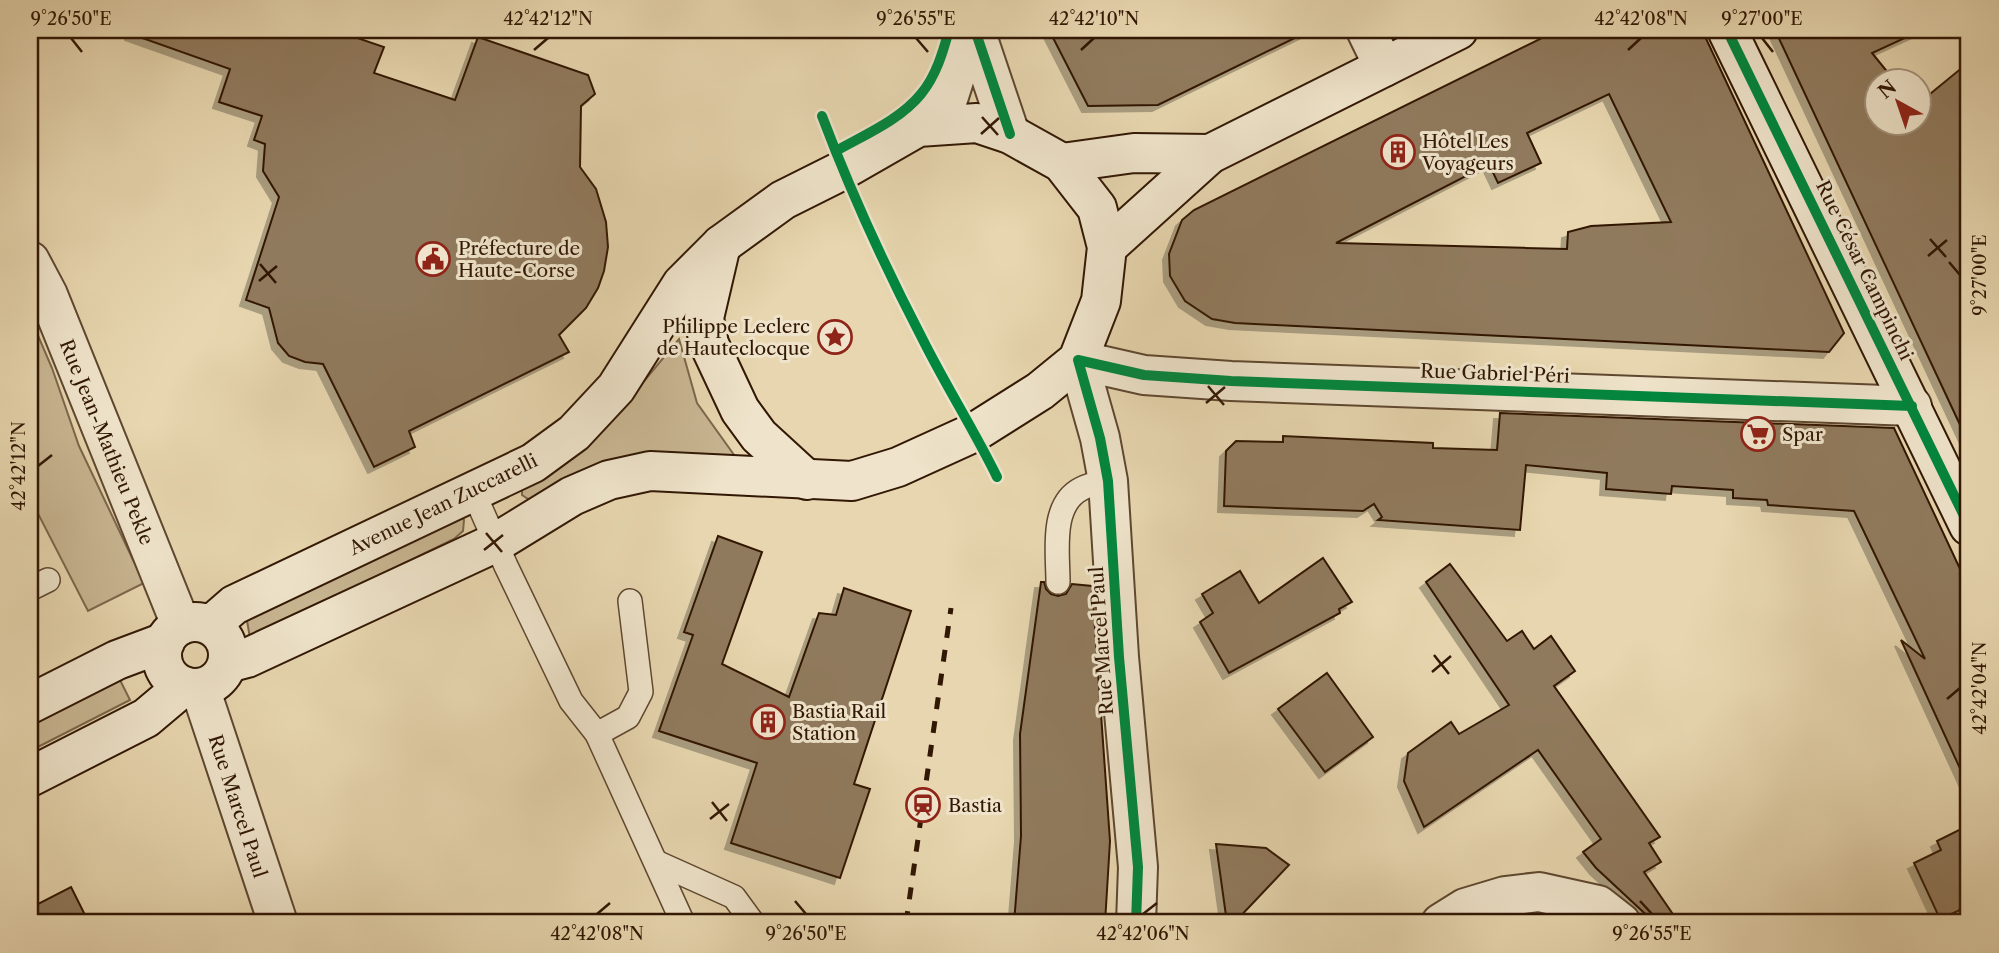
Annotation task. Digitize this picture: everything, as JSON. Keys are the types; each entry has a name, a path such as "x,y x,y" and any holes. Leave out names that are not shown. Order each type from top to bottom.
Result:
{"main road":[{"path":"918,127 948,99 973,30"},
{"path":"973,30 1010,134"},
{"path":"1366,30 1384,66"},
{"path":"1107,247 1210,154 1458,30"},
{"name":"Rue César Campinchi","path":"1727,30 1912,406 1958,474 1969,526"},
{"path":"30,777 146,718 204,679 496,542 572,496 609,480 650,471 852,481 898,467 975,432 1040,391 1078,360 1101,302 1107,247 1097,208 1062,163 1010,134 977,123 918,127"},
{"name":"Avenue Jean Zuccarelli","path":"30,704 533,463 574,433 616,388 682,284 721,245 783,200 843,170 918,127"},
{"path":"1062,163 1134,153 1210,154"},
{"path":"721,245 704,317 709,344 740,410 759,436 782,460 807,480"},
{"name":"Rue Jean-Mathieu Pekle","path":"30,261 48,295 186,631"},
{"name":"Rue Gabriel Péri","path":"1078,360 1144,375 1231,381 1912,406"},
{"name":"Rue Marcel Paul","path":"1078,360 1100,438 1108,481 1119,657 1138,867 1136,923"},
{"path":"186,631 162,652 167,673 175,681 204,679"},
{"name":"Rue Marcel Paul","path":"186,631 226,642 204,679 278,923"},
{"path":"1441,923 1465,908 1504,896 1542,908 1598,905 1621,923"}],"lane":[{"path":"1058,582 1059,522 1066,503 1080,489 1108,481"},
{"path":"473,491 571,701 597,734 684,923"},
{"path":"597,734 628,717 641,692 630,601"},
{"path":"656,862 734,897 753,923"}],"shaded area":[{"path":"30,317 52,368 79,446 144,583 88,611 30,498"},
{"path":"679,339 697,403 737,459 535,499 522,495 522,487 635,392"},
{"path":"460,516 464,520 463,531 454,539 250,638 246,615"},
{"path":"120,680 130,700 30,751 30,725"}],"building":[{"name":"Préfecture de Haute-Corse","path":"131,30 334,30 384,47 374,73 455,100 478,37 588,75 595,94 581,106 580,167 596,189 606,222 608,247 598,288 586,308 559,335 569,352 409,431 415,447 374,467 323,364 305,362 289,356 278,343 269,308 246,300 279,197 263,171 265,144 254,140 262,116 219,102 230,69 131,34"},
{"path":"1049,30 1311,30 1158,105 1088,106"},
{"path":"1558,30 1702,30 1844,333 1829,352 1235,323 1212,319 1185,301 1170,276 1169,254 1182,220 1194,210","holes":["1609,94 1671,222 1591,226 1568,232 1567,249 1336,243 1489,164 1498,183 1541,163 1527,133"]},
{"path":"1775,30 1922,30 1872,53 1883,66 1862,66 1862,136 1932,136 1932,92 1969,62 1969,444"},
{"path":"1500,413 1894,428 1969,588 1969,788 1901,640 1925,659 1854,511 1768,505 1767,500 1733,498 1733,490 1672,486 1671,494 1606,489 1607,473 1526,465 1520,530 1378,520 1382,517 1374,504 1363,511 1224,506 1226,451 1236,441 1283,442 1283,436 1433,443 1433,448 1497,450"},
{"name":"Bastia Rail Station","path":"718,536 762,552 722,664 789,697 819,613 836,615 844,588 911,611 854,784 870,789 840,878 731,843 757,763 659,731 693,635 684,632"},
{"path":"1323,558 1352,602 1339,609 1340,613 1229,673 1200,622 1213,613 1202,594 1240,571 1259,603"},
{"path":"1450,564 1507,641 1522,631 1534,649 1551,636 1575,671 1554,686 1660,837 1649,843 1661,862 1644,872 1679,923 1655,923 1596,868 1583,852 1601,839 1538,750 1424,827 1404,781 1408,753 1451,722 1459,734 1509,705 1426,582"},
{"path":"1041,582 1044,582 1051,594 1058,596 1066,594 1072,584 1092,586 1110,841 1105,923 1014,923 1021,836 1020,734"},
{"path":"1327,673 1373,737 1325,772 1278,709"},
{"path":"1969,825 1969,918 1963,906 1940,919 1914,863 1941,850 1937,841"},
{"path":"1216,844 1266,848 1289,865 1234,923 1227,923"},
{"path":"71,887 89,923 30,923 30,908"}],"railway":[{"path":"906,923 951,608"}],"cycle path":[{"path":"836,151 881,126 912,103 935,72 949,30"},
{"path":"975,30 1010,134"},
{"path":"1727,30 1969,526"},
{"path":"822,116 895,285 997,477"},
{"path":"1136,923 1138,867 1119,657 1108,481 1100,438 1078,360 1144,375 1231,381 1912,406"}],"place":[{"name":"Hôtel Les Voyageurs","path":"1398,152"},
{"name":"Préfecture de Haute-Corse","path":"433,259"},
{"name":"Philippe Leclerc de Hauteclocque","path":"835,337"},
{"name":"Spar","path":"1758,434"},
{"name":"Bastia Rail Station","path":"768,722"},
{"name":"Bastia","path":"923,805"}]}
